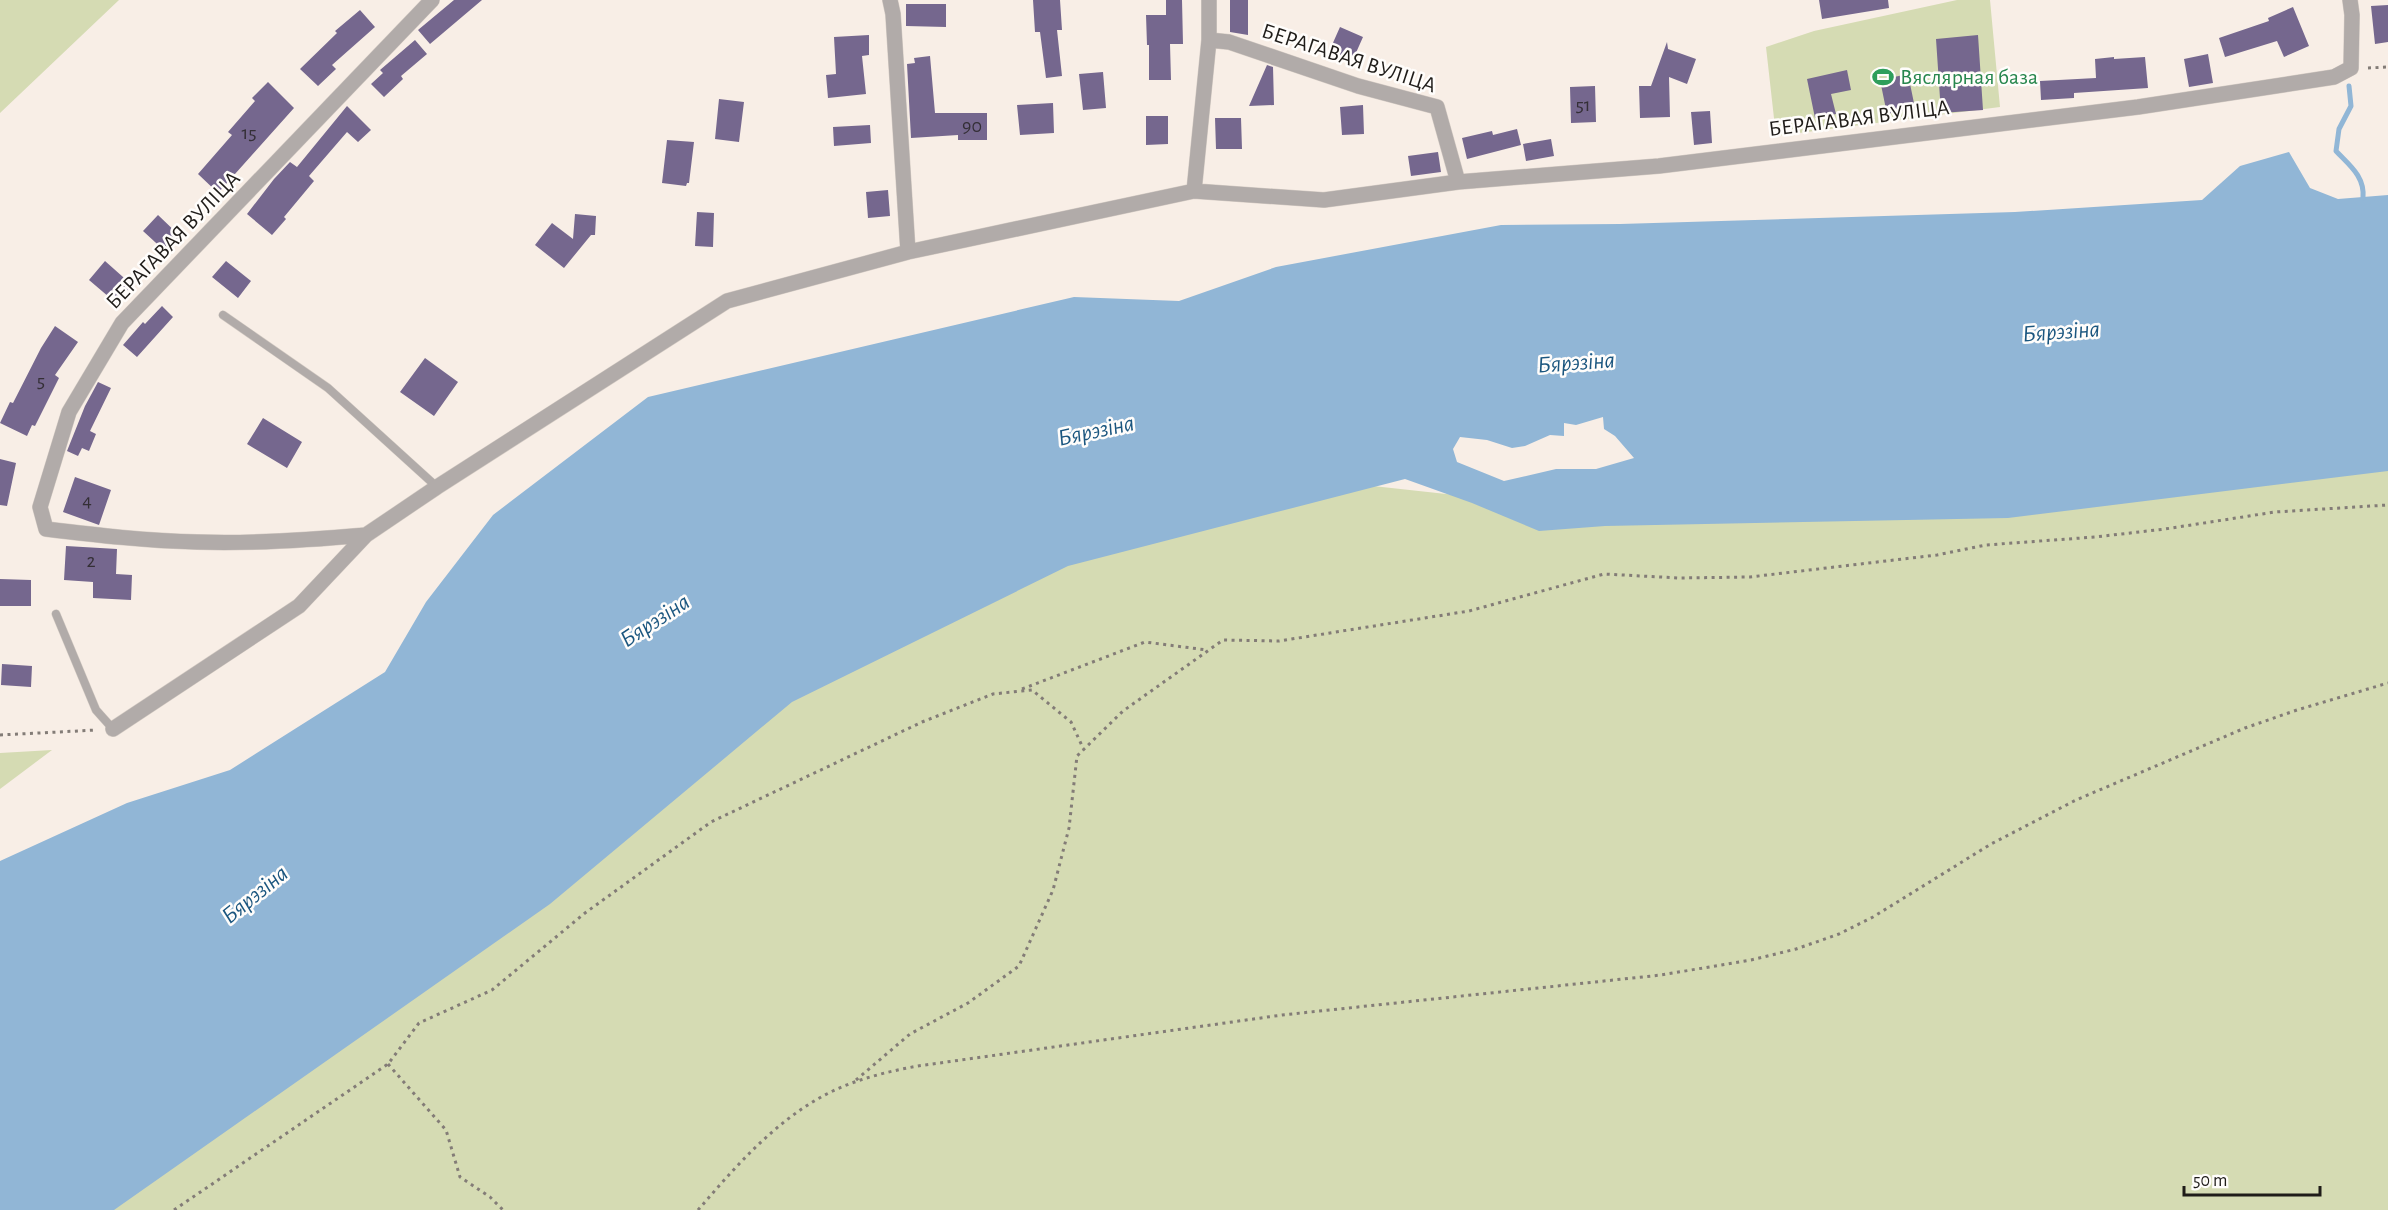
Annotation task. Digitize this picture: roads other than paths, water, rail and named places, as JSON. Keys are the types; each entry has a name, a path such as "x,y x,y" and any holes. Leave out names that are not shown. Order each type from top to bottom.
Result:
{"street":[{"name":"БЕРАГАВАЯ ВУЛІЦА","path":"366,536 197,542 98,535 46,529 40,507 69,412 122,323 238,205 432,0"},
{"path":"890,0 893,14 908,252"},
{"path":"1194,191 1209,40 1209,0"},
{"name":"БЕРАГАВАЯ ВУЛІЦА","path":"113,729 299,606 366,536 437,487 727,301 908,252 1194,191 1324,200 1458,182 1659,166 2138,107 2334,77 2351,68 2350,0"},
{"name":"БЕРАГАВАЯ ВУЛІЦА","path":"1209,40 1228,42 1358,86 1437,107 1458,182"}],"lane":[{"path":"223,315 328,388 437,487"},
{"path":"56,614 96,710 113,729"}],"water":[{"name":"Бярэзіна","path":"2289,152 2310,188 2338,199 2388,195 2388,471 2008,518 1605,526 1539,531 1472,503 1405,479 1068,566 792,702 550,904 114,1210 0,1210 0,861 127,803 230,770 385,672 426,602 493,515 648,397 1074,297 1179,301 1276,267 1501,225 1620,224 2015,212 2202,200 2240,166","holes":["1603,417 1604,429 1615,436 1634,458 1596,469 1556,469 1504,481 1457,462 1453,449 1460,437 1487,440 1512,448 1525,446 1550,435 1564,436 1564,423 1576,425"]}],"waterway":[{"path":"2349,86 2351,106 2339,129 2336,151 2359,177 2363,198"}],"place":[{"name":"Вяслярная база","path":"1883,77"}]}
